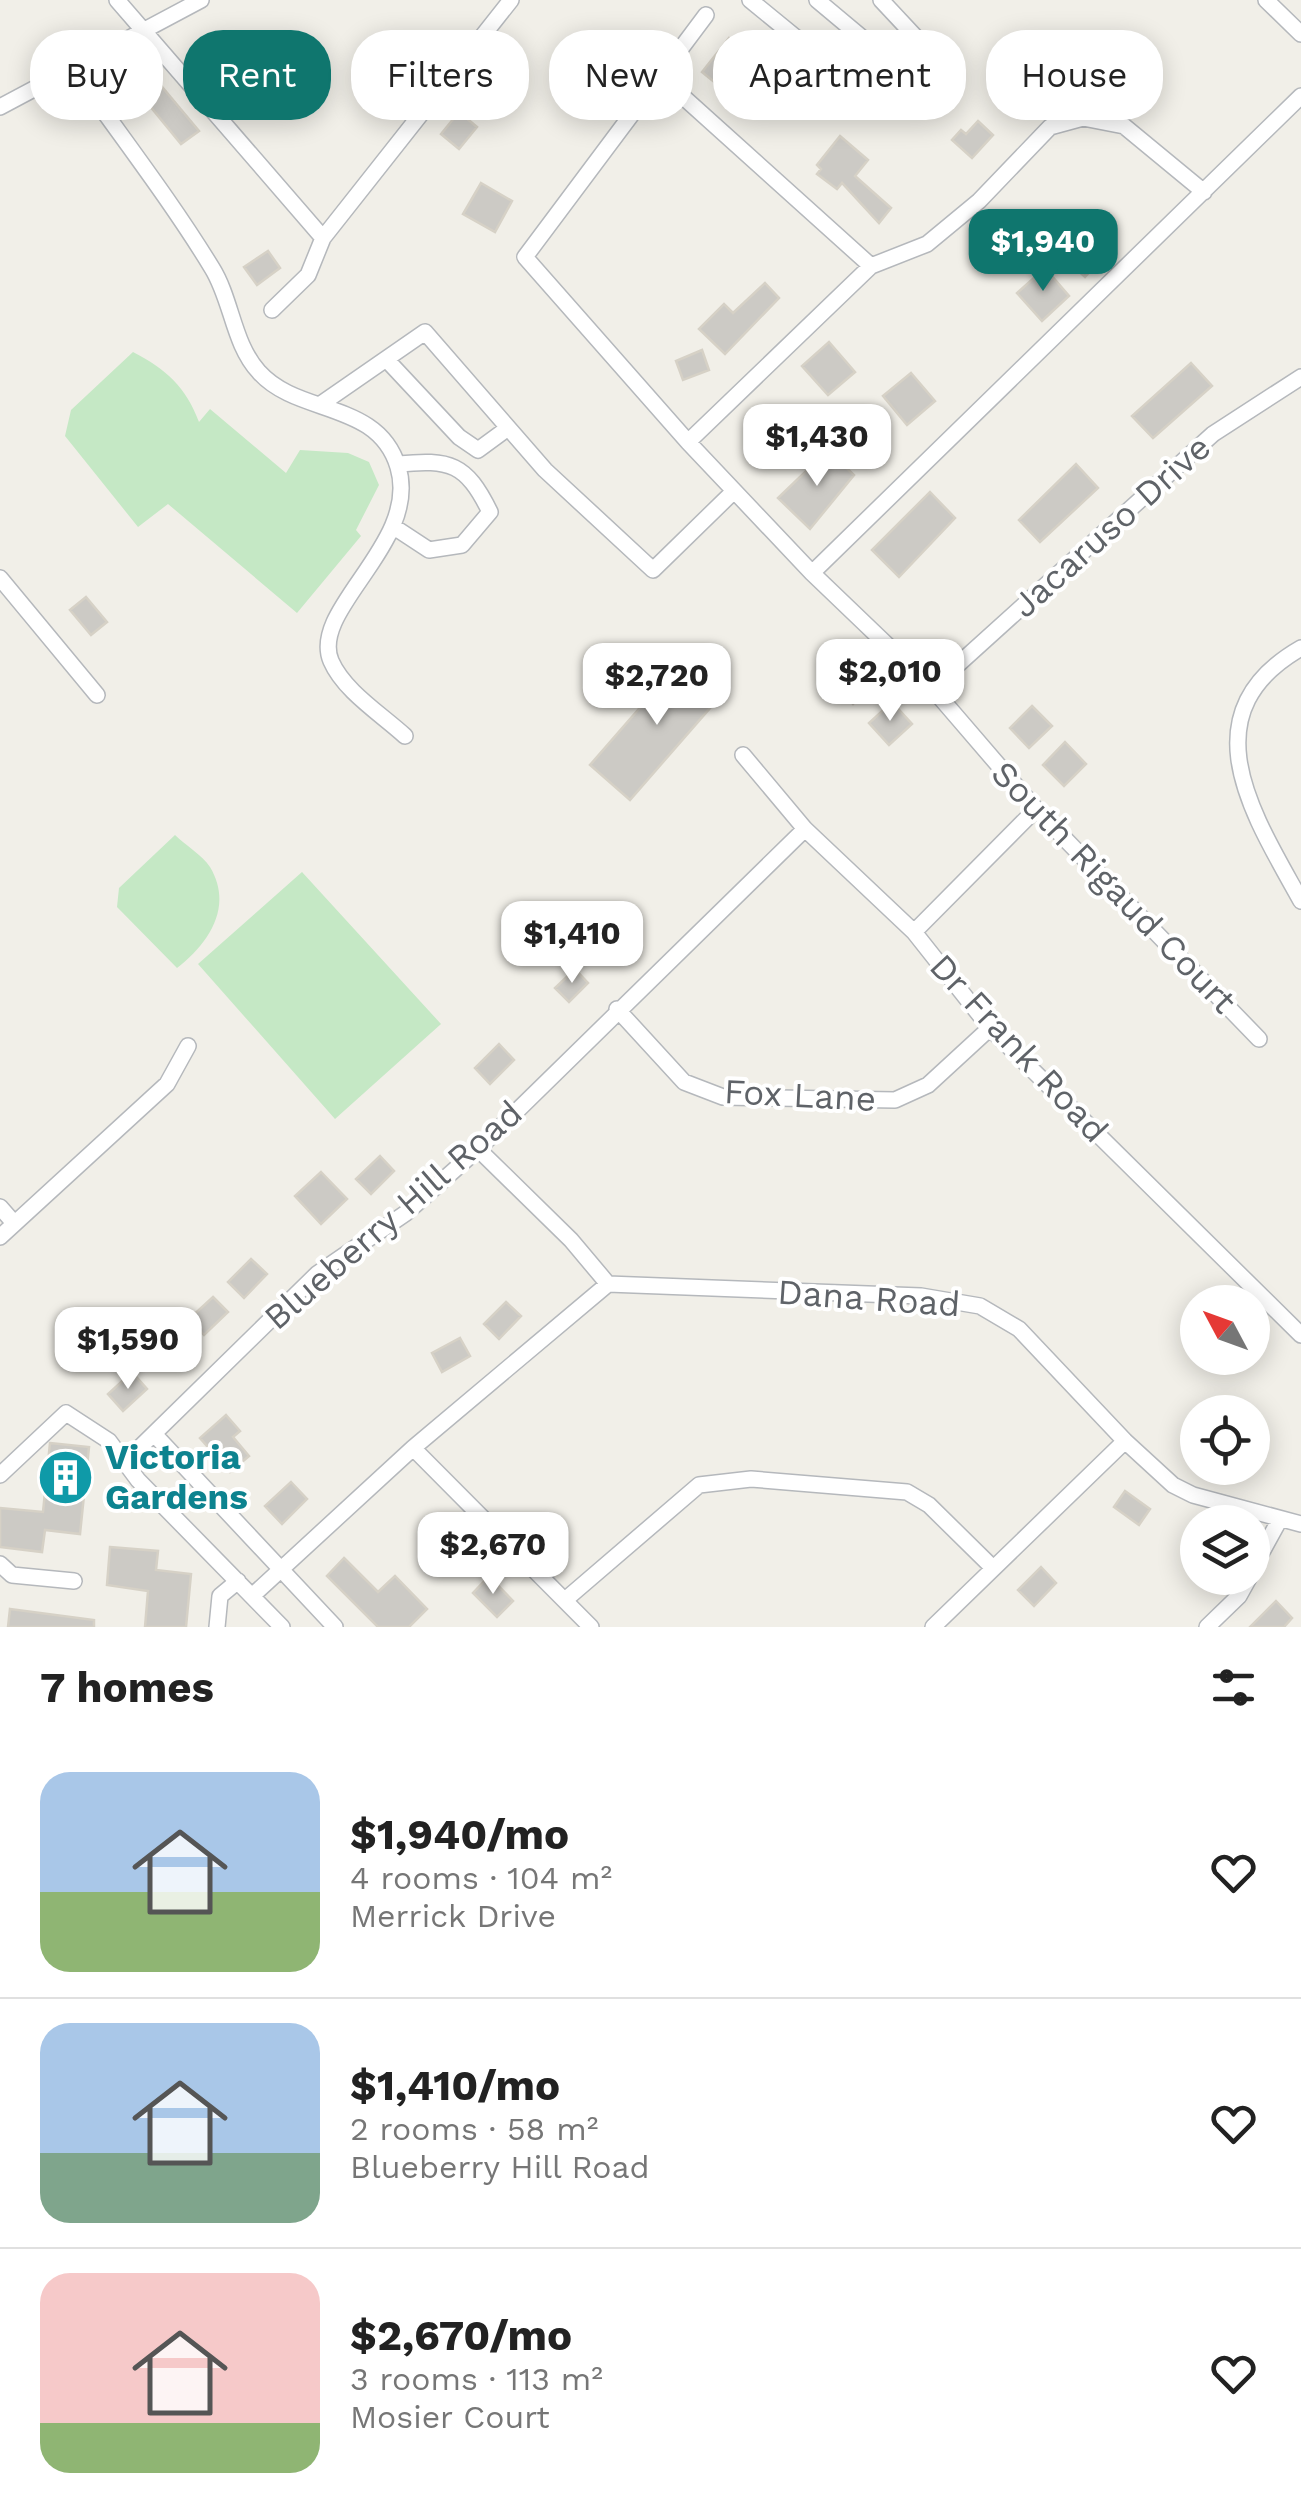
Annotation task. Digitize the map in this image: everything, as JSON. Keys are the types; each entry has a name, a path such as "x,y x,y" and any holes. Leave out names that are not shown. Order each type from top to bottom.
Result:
{"street":[{"path":"117,0 143,30"},
{"path":"148,30 201,0"},
{"path":"272,310 308,275 323,238 511,0"},
{"path":"750,0 786,30"},
{"path":"817,0 853,30"},
{"path":"881,0 909,30"},
{"path":"1266,0 1301,34"},
{"path":"693,33 706,16"},
{"path":"163,53 323,238"},
{"path":"0,108 30,92"},
{"path":"812,573 1301,96"},
{"path":"693,106 872,266"},
{"path":"688,442 872,266 928,244 978,201 1041,134 1083,118 1124,126 1204,192"},
{"path":"109,120 215,272 248,357 272,384 292,396 363,422 380,436 398,464 402,493 394,527 331,630 329,657 342,680 405,736"},
{"name":"South Rigaud Court","path":"627,120 525,257 688,442 812,573 932,688 1036,809 1259,1039"},
{"path":"321,404 425,332 545,470 653,570 734,491"},
{"path":"386,359 459,437 478,450 508,428"},
{"name":"Jacaruso Drive","path":"932,688 1212,434 1301,377"},
{"path":"394,527 429,550 462,545 490,512 474,478 440,460 398,464"},
{"path":"0,578 97,694"},
{"path":"1301,648 1271,666 1250,696 1239,727 1238,768 1250,806 1301,901"},
{"name":"Dr Frank Road","path":"744,755 804,829 914,932 990,1028 1301,1336"},
{"path":"914,932 1036,809"},
{"name":"Blueberry Hill Road","path":"125,1462 318,1274 406,1213 478,1150 804,829"},
{"name":"Fox Lane","path":"617,1009 684,1082 722,1097 895,1100 928,1085 990,1028"},
{"path":"0,1236 167,1084 188,1046"},
{"path":"252,1596 412,1448 608,1284 570,1240 478,1150"},
{"path":"0,1207 14,1223"},
{"name":"Dana Road","path":"608,1284 922,1296 980,1306 1020,1329 1125,1441 1174,1484 1193,1495 1301,1524"},
{"path":"0,1475 66,1413 108,1441 282,1627"},
{"path":"154,1434 335,1627"},
{"path":"933,1627 1125,1441"},
{"path":"412,1448 590,1627"},
{"path":"565,1600 699,1486 751,1480 907,1492 929,1505 992,1567"},
{"path":"1270,1537 1280,1519"},
{"path":"0,1564 12,1575 74,1581"},
{"path":"217,1627 220,1596 238,1581"},
{"path":"1207,1627 1239,1595"}],"green space":[{"path":"133,352 174,380 199,422 210,409 286,473 300,450 348,453 369,462 379,485 356,530 361,536 297,613 168,504 138,527 65,436 71,410"},
{"path":"175,835 210,867 219,896 214,924 207,936 177,968 117,907 119,888"},
{"path":"302,872 441,1024 335,1119 198,964"}],"building":[{"path":"713,58 713,81 702,72"},
{"path":"163,88 183,112 183,120 190,120 199,131 181,144 161,120"},
{"path":"452,120 469,120 477,127 459,149 441,134"},
{"path":"978,121 993,135 972,158 952,140 961,130 966,134"},
{"path":"840,136 868,160 855,176 891,208 879,223 842,183 837,189 817,174 821,169 817,165"},
{"path":"481,183 512,201 495,232 463,214"},
{"path":"1084,226 1110,249 1085,277 1059,253"},
{"path":"268,251 280,268 257,285 244,267"},
{"path":"1045,268 1069,296 1042,321 1017,293"},
{"path":"765,283 779,298 725,354 699,329 724,304 733,313"},
{"path":"829,342 855,372 828,395 802,366"},
{"path":"702,350 709,370 683,380 676,361"},
{"path":"1191,363 1212,386 1153,438 1132,416"},
{"path":"911,373 935,401 907,425 883,396"},
{"path":"828,450 854,475 810,529 778,498"},
{"path":"1076,464 1098,488 1040,542 1019,520"},
{"path":"930,492 955,518 899,577 872,550"},
{"path":"86,597 107,622 91,635 70,610"},
{"path":"684,657 724,692 630,800 590,765"},
{"path":"855,662 875,682 853,704 833,684"},
{"path":"892,702 912,724 889,745 869,723"},
{"path":"1032,706 1052,726 1029,748 1010,728"},
{"path":"1065,742 1086,764 1064,786 1043,765"},
{"path":"575,969 588,983 569,1002 555,988"},
{"path":"499,1044 514,1060 490,1084 475,1068"},
{"path":"380,1156 394,1171 371,1194 356,1179"},
{"path":"321,1172 347,1199 321,1224 295,1196"},
{"path":"251,1259 267,1274 244,1298 228,1282"},
{"path":"213,1297 228,1312 204,1335 189,1319"},
{"path":"506,1302 521,1316 499,1339 484,1324"},
{"path":"460,1338 470,1356 442,1372 432,1353"},
{"path":"132,1372 147,1389 123,1411 108,1394"},
{"path":"226,1415 240,1431 233,1437 249,1456 230,1472 200,1438"},
{"name":"Victoria Gardens","path":"50,1443 89,1447 80,1534 45,1530 42,1552 0,1547 0,1508 43,1512"},
{"path":"291,1482 307,1499 282,1524 265,1506"},
{"path":"1125,1491 1150,1509 1139,1525 1114,1507"},
{"name":"Victoria Gardens","path":"110,1547 158,1551 156,1570 191,1574 186,1627 145,1627 148,1591 107,1585"},
{"path":"344,1558 378,1592 395,1576 427,1609 409,1627 378,1627 327,1576"},
{"path":"1041,1567 1056,1583 1034,1606 1018,1590"},
{"path":"489,1576 513,1601 497,1617 473,1593"},
{"path":"1276,1601 1292,1618 1284,1627 1250,1627"},
{"name":"Victoria Gardens","path":"10,1609 94,1620 94,1627 8,1627"}],"place":[{"name":"Victoria Gardens","path":"66,1477"}]}
